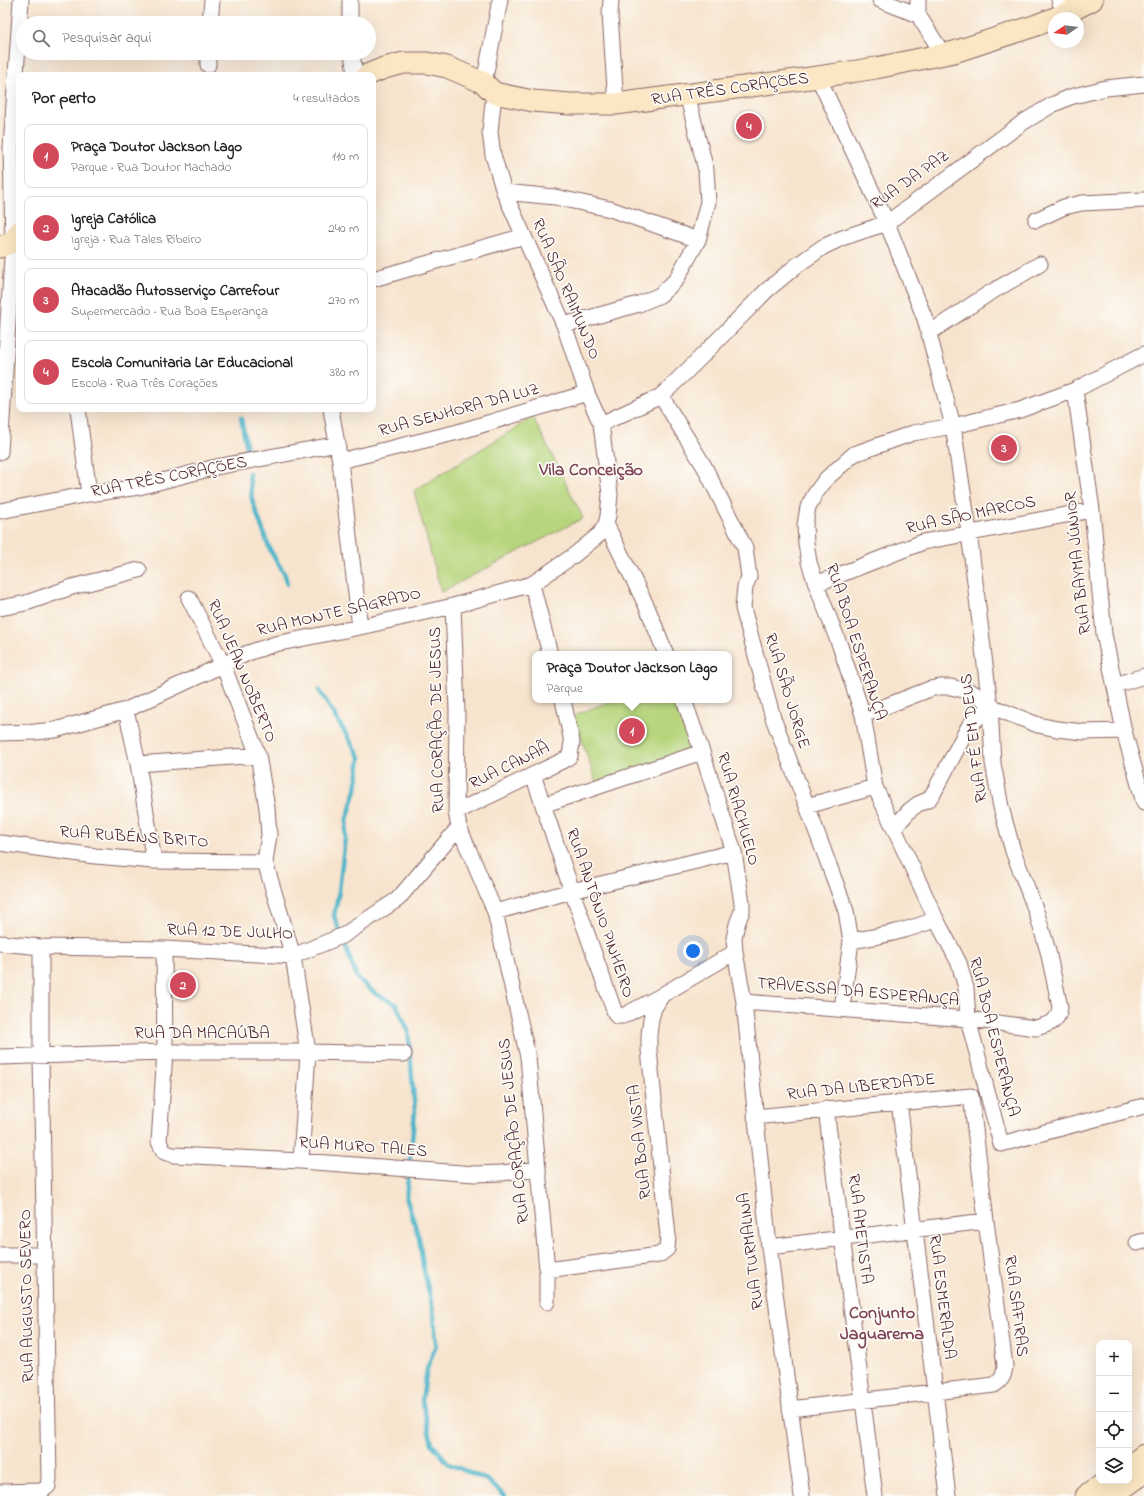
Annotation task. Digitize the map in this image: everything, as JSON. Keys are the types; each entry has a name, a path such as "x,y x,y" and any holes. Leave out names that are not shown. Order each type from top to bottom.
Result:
{"street":[{"path":"20,16 21,0"},
{"path":"211,16 212,0"},
{"path":"350,0 350,16"},
{"name":"RUA SÃO RAIMUNDO","path":"500,0 489,88 492,155 504,192 564,325 587,393 601,424 610,494 606,524"},
{"path":"611,0 610,14 616,104"},
{"path":"880,0 918,15"},
{"path":"918,0 918,15 943,54"},
{"name":"RUA TRÊS CORAÇÕES","path":"374,72 404,63 427,63 447,67 489,88 533,101 570,104 616,104 818,77 876,68 954,52 1034,26 1062,7 1092,0"},
{"path":"16,72 17,60"},
{"path":"353,60 355,72"},
{"path":"0,452 11,240 11,148 16,74"},
{"name":"RUA FÉ EM DEUS","path":"818,77 887,223 925,319 929,333 953,426 969,532 990,706 993,763 1001,807 1013,851 1037,914 1046,944 1060,1007 1059,1015 1055,1020 1036,1028 968,1020"},
{"name":"RUA DA PAZ","path":"601,424 660,396 766,291 796,266 823,248 842,238 887,223 1022,123 1052,105 1070,97 1106,88 1144,84"},
{"path":"564,325 639,304 660,295 676,280 698,240 708,202 706,170 686,94"},
{"path":"504,192 555,197 610,209 698,240"},
{"path":"1036,220 1064,207 1082,203 1144,200"},
{"path":"376,278 524,236"},
{"path":"929,333 988,294 1040,264"},
{"name":"RUA BOA ESPERANÇA","path":"1144,354 1075,390 1020,410 953,426 913,432 854,454 826,479 815,494 808,507 805,525 806,543 816,584 840,646 863,715 876,787 936,919 959,963 966,988 968,1020 1001,1144 1144,1106"},
{"name":"RUA BAYMA JÚNIOR","path":"1075,390 1092,510 1104,634 1124,731 1144,802"},
{"name":"RUA SENHORA DA LUZ","path":"340,461 458,432 587,393"},
{"name":"RUA SÃO JORGE","path":"660,396 704,466 745,548 749,577 745,587 743,608 772,718 846,911 851,941 842,1010"},
{"path":"78,412 89,494"},
{"path":"332,412 338,444 360,627"},
{"name":"RUA TRÊS CORAÇÕES","path":"1,507 139,486 216,467 338,444"},
{"name":"RUA SÃO MARCOS","path":"816,584 923,542 969,532 1092,510"},
{"path":"606,524 647,608 665,651"},
{"name":"RUA MONTE SAGRADO","path":"0,733 55,730 126,710 223,665 274,644 360,627 453,606 532,584 591,542 600,534 606,524"},
{"path":"0,608 26,602 72,587 139,570"},
{"path":"532,584 549,651"},
{"name":"RUA JEAN NOBERTO","path":"190,598 223,665 258,755 267,808 269,835 265,862 293,956 308,1052 301,1161"},
{"name":"RUA CORAÇÃO DE JESUS","path":"453,606 458,711 456,812 459,827 495,912 528,1057 547,1270 547,1302"},
{"path":"1115,685 1144,676"},
{"path":"863,715 940,687 958,688 980,696 990,706 1038,725 1084,732 1124,731"},
{"name":"RUA CANAÃ","path":"456,812 570,756 572,742 568,703"},
{"name":"RUA RIACHUELO","path":"685,703 734,852 742,903 742,911 734,938 744,1002"},
{"path":"894,828 910,810 918,804 928,800 969,726 990,706"},
{"path":"126,710 138,764 154,861"},
{"path":"543,805 702,752"},
{"path":"138,764 258,755"},
{"name":"RUA ANTÔNIO PINHEIRO","path":"533,775 615,1013 617,1016 623,1016 662,995"},
{"path":"807,806 876,787"},
{"name":"RUA 12 DE JULHO","path":"0,943 41,946 164,949 293,956 338,937 398,899 459,827"},
{"name":"RUA RUBÉNS BRITO","path":"0,843 88,855 154,861 265,862"},
{"path":"495,912 572,891 734,852"},
{"path":"851,941 894,933 917,927 936,919"},
{"name":"RUA AUGUSTO SEVERO","path":"0,1492 42,1491 48,1486 49,1471 41,1056 41,946"},
{"path":"164,949 165,1052"},
{"path":"662,995 735,952"},
{"name":"RUA BOA VISTA","path":"547,1270 659,1256 667,1249 668,1236 649,1035 654,1008 662,995"},
{"name":"TRAVESSA DA ESPERANÇA","path":"744,1002 968,1020"},
{"name":"RUA TURMALINA","path":"744,1002 769,1247 802,1496"},
{"name":"RUA MURO TALES","path":"165,1052 159,1142 164,1152 173,1155 301,1161 475,1174 538,1169"},
{"name":"RUA DA MACAÚBA","path":"0,1057 165,1052 404,1054"},
{"name":"RUA DA LIBERDADE","path":"755,1117 971,1096"},
{"name":"RUA SAFIRAS","path":"790,1409 994,1385 1001,1381 1004,1375 1005,1366 971,1096"},
{"name":"RUA ESMERALDA","path":"899,1102 948,1496"},
{"name":"RUA AMETISTA","path":"826,1109 875,1496"},
{"path":"769,1247 986,1221"},
{"path":"0,1255 45,1255"},
{"path":"1132,1464 1144,1455"},
{"path":"1112,1496 1144,1473"},
{"path":"1086,1496 1104,1484"}],"green space":[{"path":"533,417 583,518 441,592 414,491"},
{"path":"606,703 675,703 691,745 686,753 596,782 574,717 577,714"}],"waterway":[{"path":"241,418 247,449"},
{"path":"249,473 252,500 270,550 285,575 287,584"},
{"path":"319,690 360,757 356,790 347,819 339,891 334,916 357,978 376,994 396,1004 408,1030 415,1111 406,1197 419,1238 423,1266 434,1315 436,1345 427,1369 422,1400 432,1444 449,1464 487,1480 505,1496"}],"place":[{"name":"Escola Comunitaria Lar Educacional","path":"749,126"},
{"name":"Atacadão Autosserviço Carrefour","path":"1004,448"},
{"name":"Praça Doutor Jackson Lago","path":"632,731"},
{"name":"Igreja Católica","path":"183,985"}],"district":[{"name":"Vila Conceição","path":"591,471"},
{"name":"Conjunto Jaguarema","path":"882,1324"}]}
